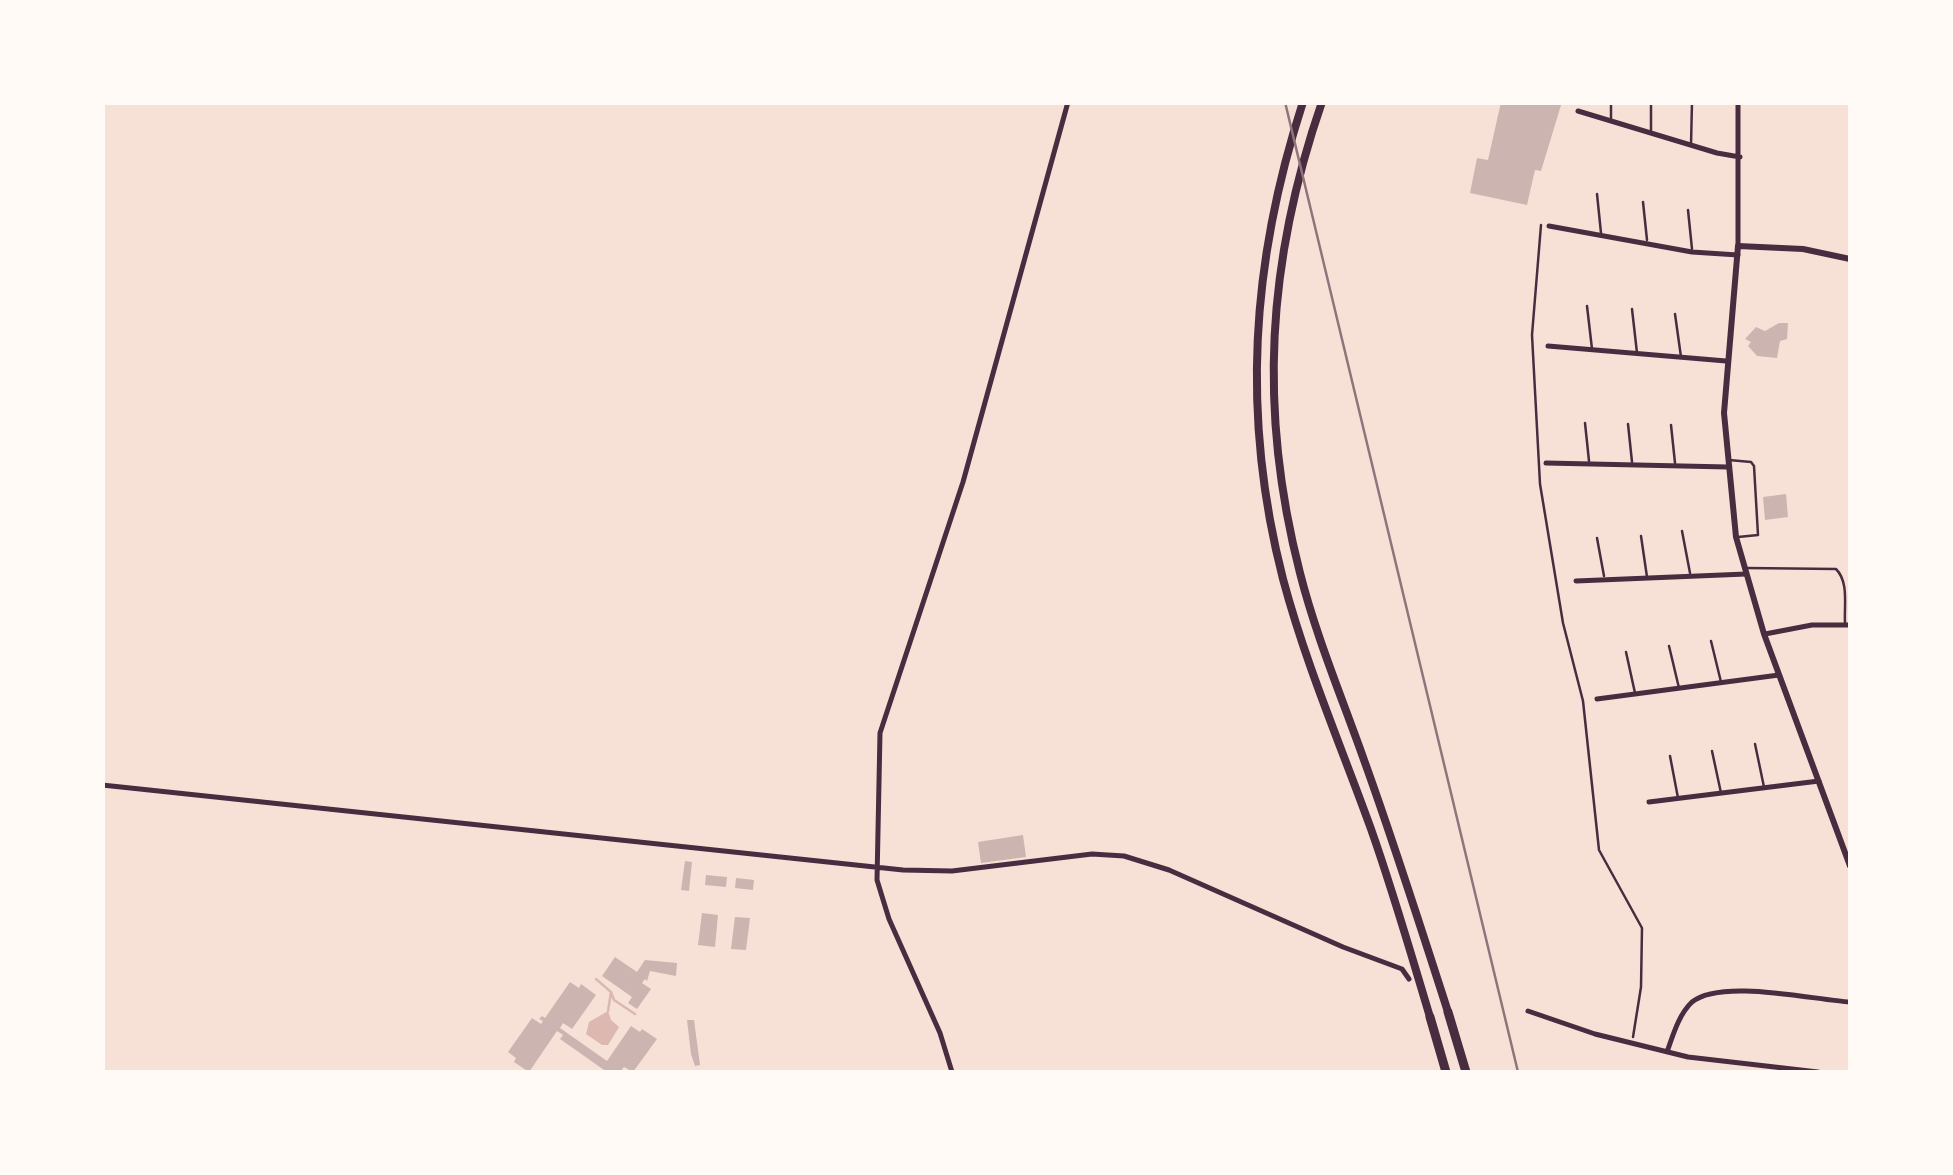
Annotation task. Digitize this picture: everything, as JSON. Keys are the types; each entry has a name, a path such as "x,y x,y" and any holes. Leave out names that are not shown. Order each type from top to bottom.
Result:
{"highway":[{"path":"1448,1012 1466,1072"},
{"path":"1430,1017 1446,1072"}],"main road":[{"path":"1302,102 1272,210 1261,284 1255,369 1263,482 1284,581 1300,634 1373,834 1430,1017"},
{"path":"1322,102 1302,161 1279,271 1272,371 1280,481 1301,577 1317,628 1448,1012"}],"street":[{"path":"952,1072 940,1034 882,902 875,867 880,733 963,482 1068,102"},
{"path":"1738,102 1738,250 1724,412 1736,537 1764,634 1850,866"},
{"path":"1578,112 1740,157"},
{"path":"1545,226 1692,252 1804,249 1850,259"},
{"path":"1548,346 1726,361"},
{"path":"1546,464 1727,464"},
{"path":"1576,581 1745,570"},
{"path":"1764,634 1796,627 1848,625"},
{"path":"1598,698 1779,675"},
{"path":"1649,802 1819,781"},
{"path":"102,785 875,867 952,872 1092,854 1124,856 1169,870 1402,969 1409,979"},
{"path":"1667,1052 1689,1006 1708,994 1740,992 1850,1002"},
{"path":"1528,1011 1667,1052 1721,1063 1818,1072"},
{"path":"1721,1063 1721,1072"}],"lane":[{"path":"1611,102 1611,121"},
{"path":"1650,133 1651,102"},
{"path":"1691,145 1692,102"},
{"path":"1597,194 1600,236"},
{"path":"1643,202 1646,244"},
{"path":"1688,210 1692,252"},
{"path":"1587,306 1592,350"},
{"path":"1632,310 1637,354"},
{"path":"1676,314 1681,357"},
{"path":"1585,423 1589,464"},
{"path":"1628,424 1632,465"},
{"path":"1671,425 1675,466"},
{"path":"1727,464 1752,462 1754,466 1758,534 1736,537"},
{"path":"1682,530 1690,576"},
{"path":"1640,536 1648,578"},
{"path":"1598,538 1604,579"},
{"path":"1745,570 1836,569 1842,576 1848,625"},
{"path":"1711,641 1721,682"},
{"path":"1669,646 1678,688"},
{"path":"1626,652 1636,693"},
{"path":"1755,744 1764,788"},
{"path":"1712,751 1721,793"},
{"path":"1670,756 1678,798"}],"path":[{"path":"1545,226 1532,335 1540,484 1563,623 1583,701 1600,850 1642,928 1641,987 1632,1043"}],"shaded area":[{"path":"608,1011 619,1027 608,1045 602,1045 586,1034 589,1022"}],"building":[{"path":"1501,102 1562,102 1541,171 1535,170 1527,205 1470,193 1477,158 1488,160"},
{"path":"1788,323 1787,339 1780,341 1777,358 1757,356 1748,346 1751,342 1745,339 1756,327 1765,331"},
{"path":"1786,494 1788,517 1765,520 1763,497"},
{"path":"1023,835 1026,857 981,863 978,842"},
{"path":"685,861 692,862 689,891 681,890"},
{"path":"706,875 727,877 726,887 705,885"},
{"path":"736,878 754,880 753,890 735,888"},
{"path":"702,913 718,915 715,947 698,945"},
{"path":"735,917 750,918 746,950 731,949"},
{"path":"615,957 637,972 645,960 677,963 676,976 650,971 647,981 642,983 651,989 637,1009 628,1003 632,997 602,976"},
{"path":"570,982 579,988 581,984 596,995 572,1029 563,1023 560,1028 607,1061 631,1026 657,1039 633,1072 624,1067 620,1072 607,1072 560,1039 563,1035 557,1031 529,1072 514,1062 516,1058 508,1052 532,1018 541,1024 539,1019 545,1018"},
{"path":"687,1020 694,1020 700,1065 695,1066 691,1054"}],"waterway":[{"path":"596,979 611,992 608,1011"},
{"path":"611,992 614,1000 635,1014"}],"railway":[{"path":"1285,102 1518,1072"}]}
